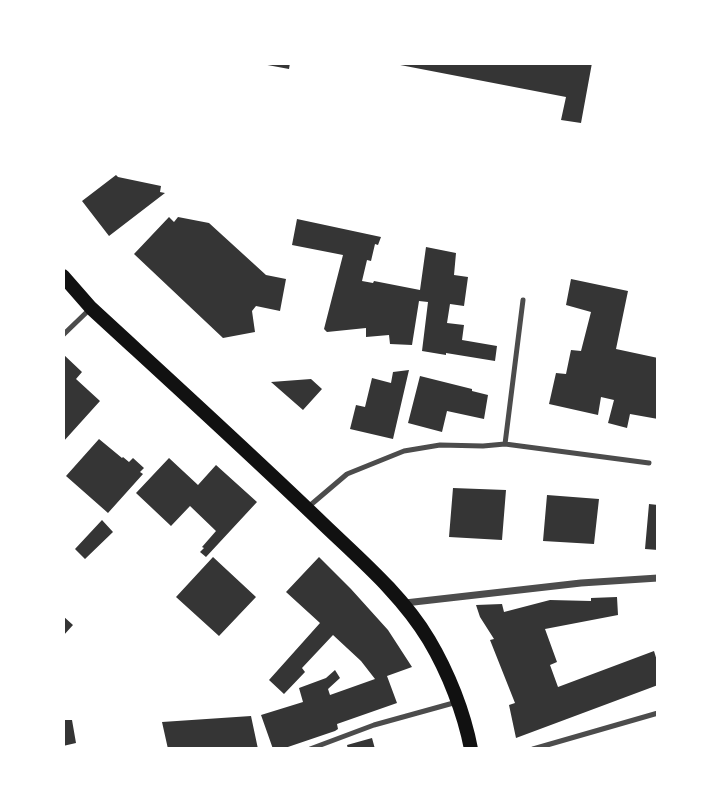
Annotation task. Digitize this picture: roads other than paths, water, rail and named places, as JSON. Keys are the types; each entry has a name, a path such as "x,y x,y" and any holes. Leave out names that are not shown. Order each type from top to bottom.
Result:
{"main road":[{"path":"63,276 91,308 307,508 402,603 429,640 458,701 471,749"}],"street":[{"path":"402,603 581,583 658,578"}],"lane":[{"path":"505,444 523,300"},
{"path":"63,335 91,308"},
{"path":"307,508 347,474 404,451 440,445 505,444 649,463"},
{"path":"310,749 374,725 458,701"},
{"path":"534,749 658,713"}]}
